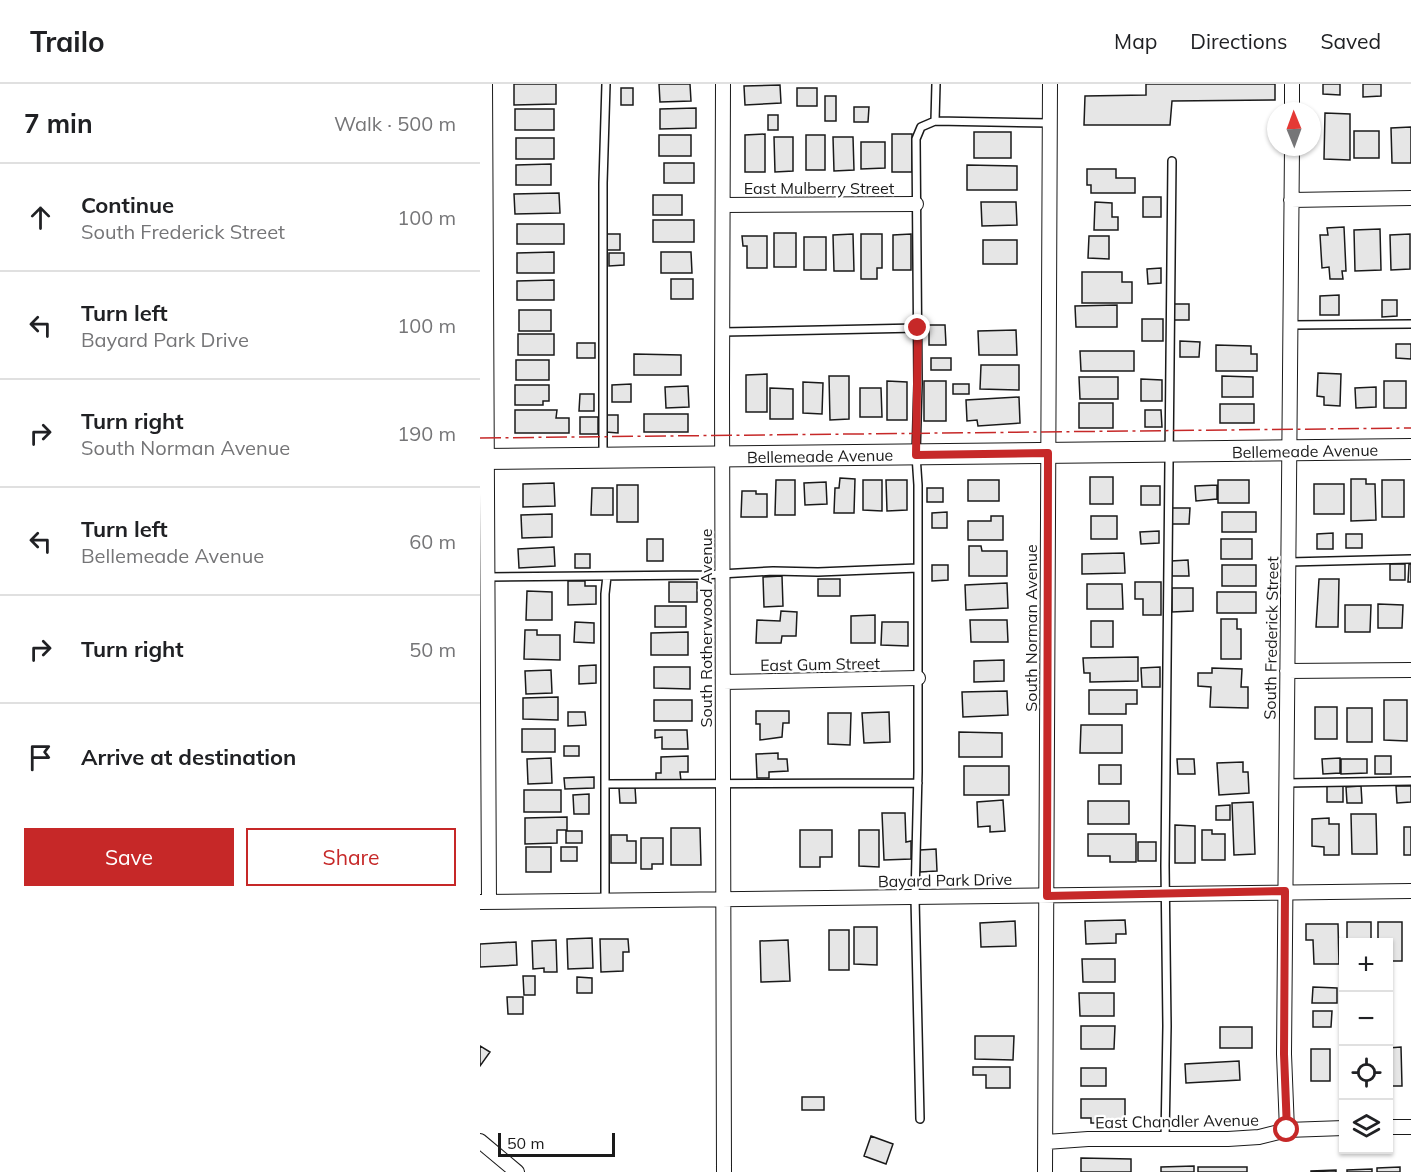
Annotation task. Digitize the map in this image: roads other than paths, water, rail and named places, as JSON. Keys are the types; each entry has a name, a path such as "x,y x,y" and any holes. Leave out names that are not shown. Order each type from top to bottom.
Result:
{"street":[{"path":"485,84 482,102 487,577 485,902"},
{"name":"South Rotherwood Avenue","path":"723,84 724,1172"},
{"name":"South Norman Avenue","path":"1045,1172 1050,84"},
{"path":"1292,84 1292,102"},
{"name":"South Frederick Street","path":"1287,1130 1284,1054 1292,156"},
{"path":"1291,200 1411,198"},
{"name":"East Mulberry Street","path":"723,205 916,204"},
{"name":"Bellemeade Avenue","path":"484,459 1411,449"},
{"path":"1287,671 1411,670"},
{"name":"East Gum Street","path":"723,682 918,678"},
{"name":"Bayard Park Drive","path":"485,902 1411,891"},
{"path":"1393,1127 1411,1127"},
{"name":"East Chandler Avenue","path":"1046,1142 1088,1139 1259,1137 1287,1130 1339,1128"},
{"path":"480,1141 517,1172"}],"lane":[{"path":"603,458 603,183 606,84"},
{"path":"935,121 936,84"},
{"path":"920,1119 915,897 918,783 916,204 918,131 928,122 935,121 1050,123"},
{"path":"1165,1139 1168,457 1171,452 1172,161"},
{"path":"1291,325 1411,324"},
{"path":"722,332 918,328"},
{"path":"1288,562 1411,559"},
{"path":"487,577 723,574 918,568"},
{"path":"605,899 605,594 607,576"},
{"path":"1286,783 1411,781"},
{"path":"605,784 918,783"}]}
